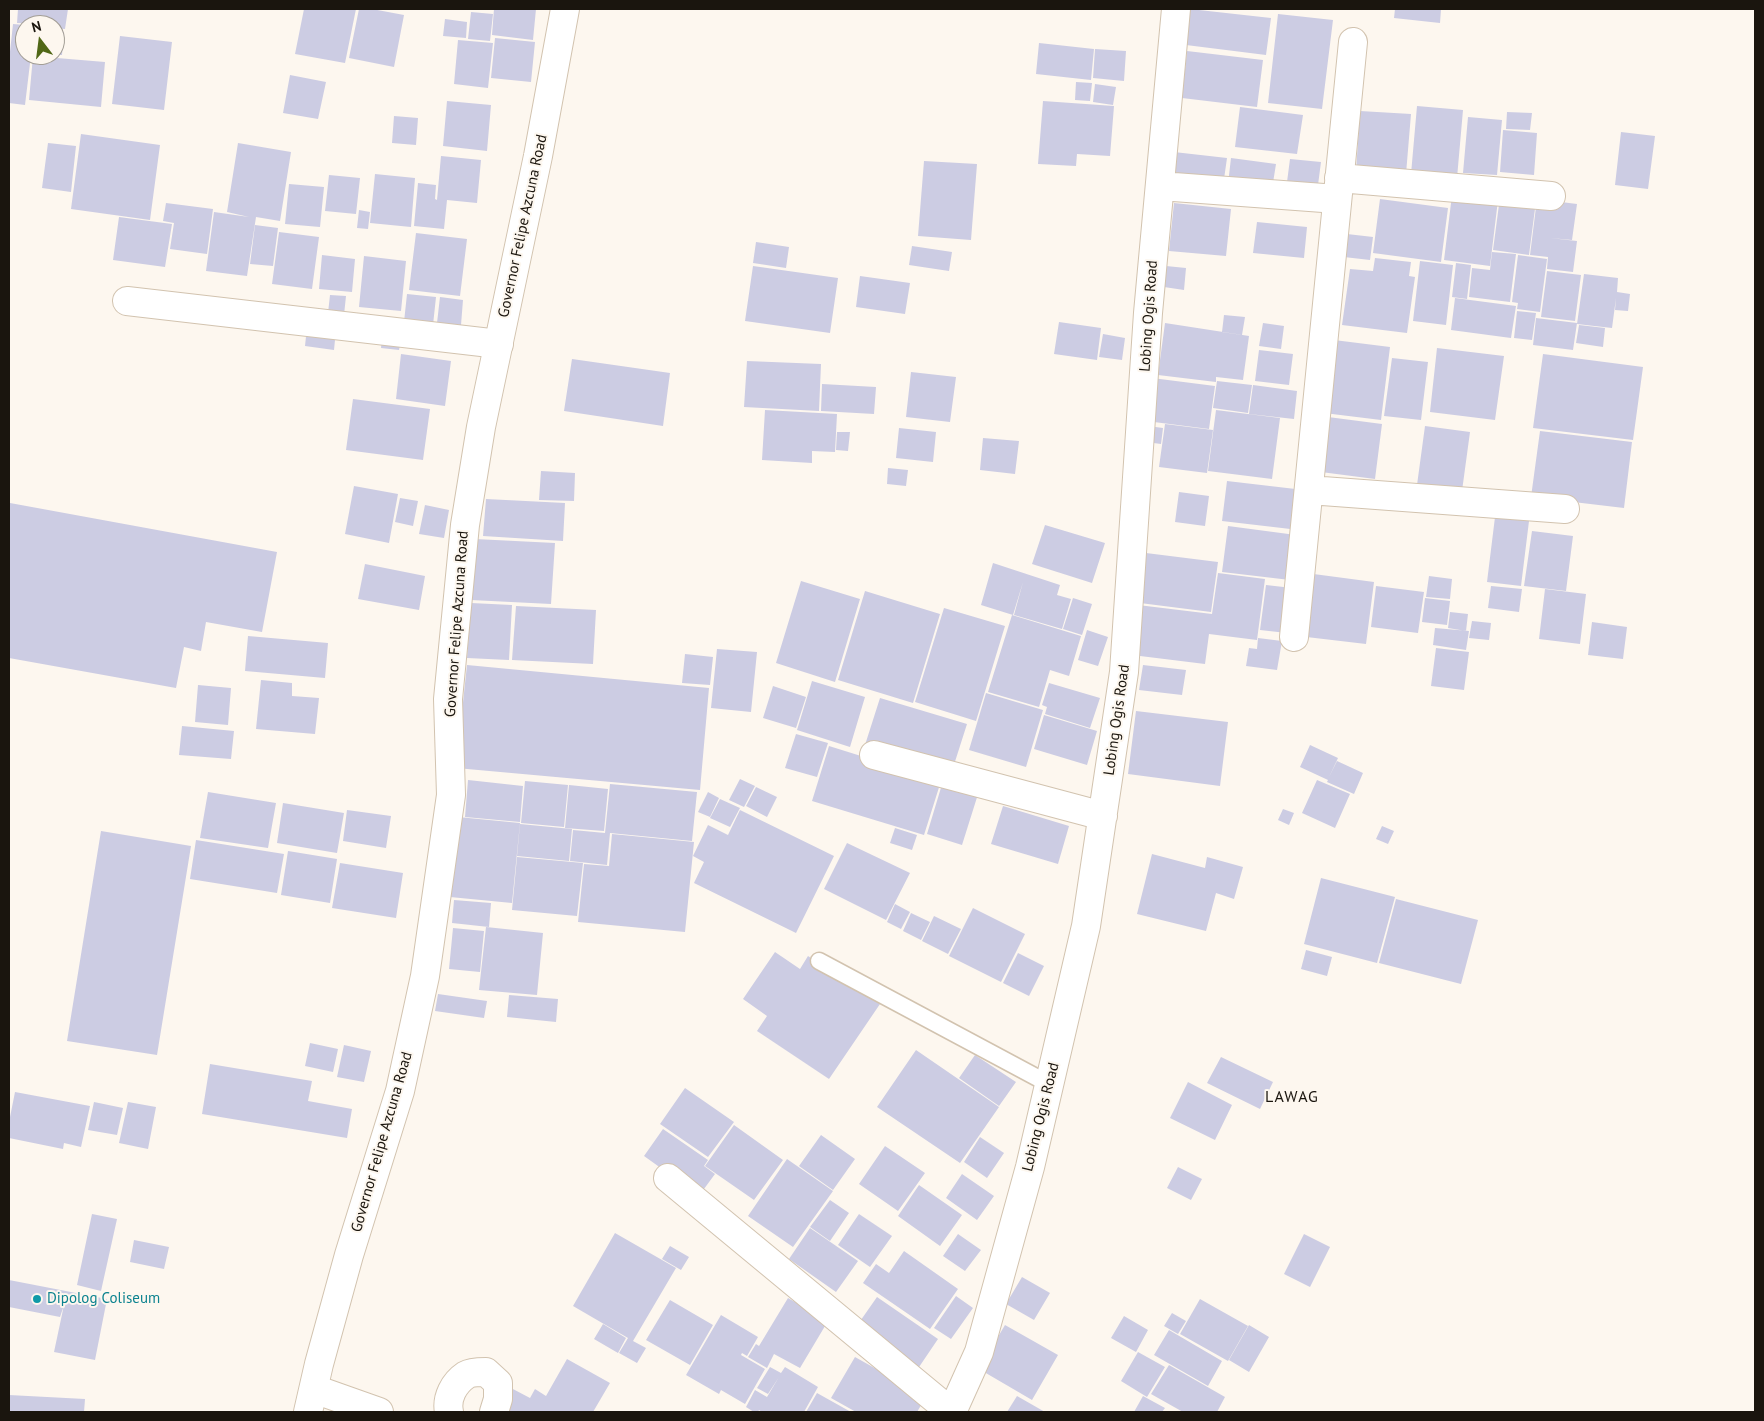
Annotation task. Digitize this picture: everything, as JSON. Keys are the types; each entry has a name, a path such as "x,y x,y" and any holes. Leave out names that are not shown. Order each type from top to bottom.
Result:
{"street":[{"name":"Governor Felipe Azcuna Road","path":"311,1400 349,1256 400,1091 425,976 450,795 448,700 464,525 481,427 538,156 565,9"},
{"name":"Lobing Ogis Road","path":"951,1412 979,1352 1030,1167 1086,926 1124,672 1148,313 1176,9"},
{"path":"1294,637 1353,42"},
{"path":"1160,186 1338,188 1551,196"},
{"path":"127,302 499,344"},
{"path":"1309,490 1565,509"},
{"path":"874,755 1103,816"},
{"path":"668,1178 951,1412"},
{"path":"448,1412 451,1391 468,1374 486,1372 498,1383 498,1399 494,1412"},
{"path":"311,1400 380,1412"}],"lane":[{"path":"819,961 1049,1084"}],"building":[{"path":"18,9 68,9 65,29 65,15 18,15"},
{"path":"304,9 356,9 345,63 295,54"},
{"path":"359,9 372,9 404,15 394,67 349,58"},
{"path":"494,9 536,9 533,40 492,35"},
{"path":"1190,9 1271,18 1266,55 1186,45"},
{"path":"1395,9 1441,9 1440,23 1394,18"},
{"path":"471,12 493,14 490,41 468,39"},
{"path":"1278,14 1333,20 1322,109 1268,103"},
{"path":"445,19 467,22 466,38 443,36"},
{"path":"13,24 15,24 15,65 30,65 25,105 9,103 9,61"},
{"path":"120,36 172,42 164,110 112,104"},
{"path":"495,38 535,42 531,82 491,78"},
{"path":"458,40 493,43 488,88 454,84"},
{"path":"1039,43 1094,49 1091,80 1036,74"},
{"path":"1095,49 1126,51 1124,81 1093,78"},
{"path":"1187,51 1263,60 1257,107 1182,98"},
{"path":"65,59 105,62 101,107 29,100 32,65 65,65"},
{"path":"290,75 326,82 318,119 283,113"},
{"path":"1076,82 1092,83 1090,101 1075,100"},
{"path":"1095,84 1116,87 1113,105 1093,102"},
{"path":"447,101 491,105 487,151 443,146"},
{"path":"1043,101 1114,106 1110,156 1077,154 1076,166 1038,164"},
{"path":"1417,106 1463,110 1457,178 1411,174"},
{"path":"1240,107 1303,115 1297,154 1235,147"},
{"path":"1360,111 1411,114 1406,174 1356,171"},
{"path":"1507,112 1532,113 1530,130 1506,129"},
{"path":"394,116 418,118 416,145 392,143"},
{"path":"1468,117 1502,120 1497,175 1463,173"},
{"path":"1503,130 1537,133 1534,175 1500,172"},
{"path":"1621,132 1655,136 1648,189 1615,185"},
{"path":"81,134 160,145 150,220 71,209"},
{"path":"48,143 76,146 71,192 42,188"},
{"path":"238,143 291,152 280,221 256,217 247,276 206,271 214,212 249,217 227,212"},
{"path":"1174,152 1227,158 1223,186 1170,180"},
{"path":"441,156 481,160 477,203 447,200 444,229 414,226 418,183 436,185 435,199 437,200"},
{"path":"1231,158 1276,164 1272,189 1228,184"},
{"path":"1290,159 1321,162 1318,185 1287,182"},
{"path":"924,161 977,164 971,240 918,236"},
{"path":"375,174 415,178 411,227 370,223"},
{"path":"329,175 360,178 356,214 325,211"},
{"path":"289,184 324,187 320,227 285,224"},
{"path":"1452,195 1498,200 1490,266 1444,260"},
{"path":"1500,197 1536,201 1529,255 1493,250"},
{"path":"1380,199 1448,208 1441,262 1373,253"},
{"path":"1537,199 1577,204 1572,240 1550,238 1577,241 1573,272 1547,269 1548,257 1530,255"},
{"path":"166,203 213,209 207,254 170,249 174,223 163,221"},
{"path":"1174,203 1231,209 1226,256 1169,251"},
{"path":"359,210 370,212 368,229 357,228"},
{"path":"119,217 172,224 165,267 113,260"},
{"path":"1257,222 1307,227 1304,258 1253,253"},
{"path":"255,225 278,228 273,266 250,264"},
{"path":"279,232 319,237 312,289 272,284"},
{"path":"416,233 467,239 460,296 409,290"},
{"path":"1347,234 1373,237 1370,260 1344,257"},
{"path":"756,242 789,247 786,268 753,263"},
{"path":"912,246 952,252 949,271 909,265"},
{"path":"1492,252 1516,254 1510,302 1469,297 1472,268 1490,270"},
{"path":"322,255 355,259 352,292 319,289"},
{"path":"1518,255 1547,259 1540,312 1517,309 1518,303 1512,302"},
{"path":"364,256 406,261 401,311 359,307"},
{"path":"1375,258 1411,262 1409,276 1415,277 1407,333 1342,325 1350,269 1373,271"},
{"path":"1420,261 1453,265 1446,325 1413,321"},
{"path":"1456,263 1471,265 1467,299 1452,297"},
{"path":"753,266 838,278 830,333 745,321"},
{"path":"1166,266 1186,268 1184,290 1164,287"},
{"path":"1547,271 1581,275 1575,321 1541,317"},
{"path":"1584,274 1618,278 1617,292 1630,294 1628,311 1615,310 1616,298 1612,328 1577,324"},
{"path":"860,276 910,283 905,314 856,307"},
{"path":"407,294 436,297 433,325 404,322"},
{"path":"330,295 346,296 344,315 328,313"},
{"path":"440,297 463,300 461,325 437,323"},
{"path":"1455,298 1516,306 1511,338 1451,330"},
{"path":"1517,311 1536,313 1532,340 1514,338"},
{"path":"1224,315 1245,317 1242,335 1222,332"},
{"path":"1536,318 1577,323 1573,350 1533,345"},
{"path":"1059,322 1101,328 1097,360 1054,354"},
{"path":"1165,323 1249,336 1243,380 1216,377 1216,382 1158,375"},
{"path":"1263,323 1284,326 1281,349 1259,346"},
{"path":"1579,325 1605,328 1603,347 1576,343"},
{"path":"307,327 336,330 334,350 305,346"},
{"path":"1103,334 1125,338 1122,360 1099,357"},
{"path":"382,337 401,340 399,350 381,348"},
{"path":"1334,340 1390,347 1381,420 1324,413"},
{"path":"1437,348 1504,356 1495,420 1430,412"},
{"path":"1259,350 1293,354 1289,385 1255,381"},
{"path":"401,354 451,361 445,406 396,399"},
{"path":"1543,354 1643,367 1633,440 1533,428"},
{"path":"1392,358 1428,362 1421,420 1384,416"},
{"path":"572,359 670,373 663,426 564,411"},
{"path":"747,361 821,364 819,411 744,407"},
{"path":"911,372 956,377 950,422 906,417"},
{"path":"1152,378 1215,386 1209,429 1146,421"},
{"path":"1217,381 1252,385 1248,413 1213,408"},
{"path":"822,384 876,387 874,414 821,411"},
{"path":"1253,385 1297,391 1294,419 1249,414"},
{"path":"353,399 430,409 423,460 346,450"},
{"path":"765,410 837,414 835,452 812,451 812,463 762,460"},
{"path":"1216,410 1280,418 1272,479 1208,471"},
{"path":"1328,417 1382,424 1375,479 1321,472"},
{"path":"1165,424 1213,430 1207,473 1159,467"},
{"path":"1148,426 1163,428 1161,444 1146,442"},
{"path":"1425,426 1470,432 1462,491 1417,485"},
{"path":"899,428 936,432 933,462 896,458"},
{"path":"1540,431 1632,442 1624,508 1531,497"},
{"path":"837,432 850,432 848,451 836,450"},
{"path":"983,438 1019,441 1015,474 980,470"},
{"path":"888,468 908,470 906,486 887,484"},
{"path":"541,471 575,473 574,501 539,500"},
{"path":"1227,481 1304,490 1299,530 1222,521"},
{"path":"354,486 398,494 389,543 345,534"},
{"path":"1179,492 1209,496 1205,526 1175,522"},
{"path":"400,498 418,501 413,526 395,522"},
{"path":"486,499 565,503 563,541 483,536"},
{"path":"10,503 277,552 262,632 206,622 201,651 184,647 176,688 9,658"},
{"path":"425,505 449,510 444,538 419,534"},
{"path":"1496,509 1530,513 1521,586 1487,582"},
{"path":"1045,525 1105,543 1092,583 1032,564"},
{"path":"1228,526 1296,535 1290,580 1222,572"},
{"path":"1532,531 1573,536 1566,591 1524,586"},
{"path":"475,539 555,543 551,604 471,600"},
{"path":"1146,553 1218,562 1211,612 1140,603"},
{"path":"993,563 1060,585 1057,595 1071,599 1062,629 1014,615 1023,582 1013,615 981,605"},
{"path":"365,564 425,576 419,610 358,599"},
{"path":"1218,573 1265,579 1257,640 1209,634 1205,664 1132,655 1138,605 1212,614"},
{"path":"1306,573 1374,582 1366,644 1298,636"},
{"path":"1429,576 1452,579 1450,599 1426,597"},
{"path":"801,581 860,599 835,682 776,663"},
{"path":"1266,585 1292,588 1287,633 1260,630"},
{"path":"1376,586 1424,592 1418,633 1371,627"},
{"path":"1491,586 1522,589 1519,612 1488,608"},
{"path":"1545,589 1586,594 1580,644 1539,639"},
{"path":"865,591 940,614 913,703 838,680"},
{"path":"1073,598 1092,604 1082,635 1063,629"},
{"path":"1425,598 1450,601 1447,625 1422,622"},
{"path":"471,603 512,605 509,660 467,658"},
{"path":"516,606 596,610 593,664 512,660"},
{"path":"944,608 1005,626 976,721 915,702"},
{"path":"1450,612 1468,614 1466,631 1448,628"},
{"path":"1012,615 1081,636 1069,676 1050,670 1039,707 988,692"},
{"path":"1472,621 1491,623 1489,640 1469,638"},
{"path":"1592,622 1627,627 1623,659 1588,655"},
{"path":"1435,628 1469,631 1466,650 1433,645"},
{"path":"1087,630 1108,637 1098,666 1078,660"},
{"path":"248,636 328,643 325,678 245,671"},
{"path":"1258,638 1282,641 1277,670 1246,666 1249,648 1257,649"},
{"path":"1436,648 1469,652 1464,690 1431,686"},
{"path":"717,649 757,652 751,712 711,708"},
{"path":"685,654 713,657 710,685 682,683"},
{"path":"467,665 709,688 700,790 456,768"},
{"path":"1143,665 1186,670 1182,695 1139,690"},
{"path":"261,680 292,683 292,696 319,698 315,734 256,729"},
{"path":"812,681 865,697 850,747 797,730"},
{"path":"1049,683 1100,698 1090,728 1045,714 1047,707 1042,705"},
{"path":"198,685 231,688 228,725 195,722"},
{"path":"773,686 806,697 796,728 763,718"},
{"path":"986,693 1043,710 1026,767 969,750"},
{"path":"880,698 967,724 952,771 865,745"},
{"path":"1136,711 1228,722 1220,786 1128,774"},
{"path":"1044,715 1097,731 1087,765 1034,749"},
{"path":"182,726 234,731 231,759 179,755"},
{"path":"796,734 828,743 817,777 785,768"},
{"path":"1310,745 1338,758 1329,777 1337,761 1363,773 1354,794 1300,767"},
{"path":"829,746 941,781 924,835 812,801"},
{"path":"740,779 755,786 744,807 729,800"},
{"path":"468,780 523,786 520,822 465,817"},
{"path":"1317,780 1350,794 1335,828 1302,813"},
{"path":"525,781 568,785 564,827 521,823"},
{"path":"943,781 979,791 962,845 927,834"},
{"path":"610,784 697,792 692,841 610,833 607,865 570,861 573,830 605,833"},
{"path":"569,785 608,789 604,831 565,828"},
{"path":"756,787 777,797 767,817 746,806"},
{"path":"208,792 276,803 268,848 200,838"},
{"path":"708,792 719,798 710,817 698,812"},
{"path":"720,799 740,808 730,827 710,818"},
{"path":"283,803 344,813 337,853 277,843"},
{"path":"1003,806 1069,826 1058,864 991,844"},
{"path":"1283,809 1294,813 1289,825 1278,820"},
{"path":"347,810 391,816 386,848 343,841"},
{"path":"740,810 834,856 796,933 694,883 704,862 693,856 708,825 728,835"},
{"path":"458,817 520,823 512,903 450,897"},
{"path":"520,824 572,829 569,861 517,856"},
{"path":"1382,826 1394,831 1388,844 1376,839"},
{"path":"895,828 917,835 912,850 890,843"},
{"path":"101,831 191,846 157,1055 67,1041"},
{"path":"612,834 694,842 685,932 578,922 584,864 609,866"},
{"path":"196,840 284,854 277,893 190,879"},
{"path":"847,843 910,873 886,920 824,889"},
{"path":"288,851 337,859 330,903 281,895"},
{"path":"1152,854 1205,868 1207,857 1243,867 1234,899 1216,893 1206,931 1137,914"},
{"path":"517,857 583,863 577,916 512,910"},
{"path":"340,863 403,873 396,918 332,908"},
{"path":"1321,878 1395,897 1377,963 1304,944"},
{"path":"1396,899 1478,920 1461,984 1379,963"},
{"path":"454,900 491,903 489,927 452,923"},
{"path":"895,904 910,912 901,929 887,922"},
{"path":"973,908 1025,934 1001,982 949,956"},
{"path":"911,913 930,922 921,940 903,931"},
{"path":"934,916 961,929 948,954 922,941"},
{"path":"486,927 543,933 537,995 479,990"},
{"path":"453,928 484,931 480,972 449,969"},
{"path":"1306,950 1332,957 1327,976 1301,969"},
{"path":"775,952 800,969 808,956 880,1004 829,1079 757,1031 767,1016 743,999"},
{"path":"1018,953 1044,966 1029,996 1003,983"},
{"path":"438,994 487,1001 484,1018 435,1011"},
{"path":"509,995 558,999 556,1022 507,1017"},
{"path":"310,1043 338,1049 333,1072 305,1066"},
{"path":"344,1045 371,1051 364,1082 337,1077"},
{"path":"916,1050 999,1107 960,1163 877,1107"},
{"path":"975,1055 1016,1082 999,1106 959,1078"},
{"path":"1221,1057 1273,1082 1260,1109 1207,1083"},
{"path":"210,1064 312,1081 308,1101 352,1109 347,1138 202,1114"},
{"path":"1188,1082 1232,1105 1215,1140 1170,1118"},
{"path":"685,1088 734,1122 708,1157 660,1124"},
{"path":"15,1092 90,1106 81,1147 64,1143 63,1149 9,1138 9,1122"},
{"path":"94,1102 123,1108 117,1135 88,1130"},
{"path":"128,1102 156,1107 148,1149 119,1143"},
{"path":"734,1125 783,1160 754,1200 705,1166"},
{"path":"663,1129 708,1160 704,1166 715,1174 701,1193 672,1176 644,1156"},
{"path":"821,1135 855,1159 833,1190 799,1166"},
{"path":"980,1137 1004,1153 987,1178 964,1162"},
{"path":"885,1146 925,1173 898,1211 859,1184"},
{"path":"787,1159 833,1191 793,1247 748,1216"},
{"path":"1178,1167 1202,1179 1191,1200 1167,1188"},
{"path":"962,1174 994,1196 977,1220 946,1198"},
{"path":"919,1185 962,1215 940,1246 898,1216"},
{"path":"830,1200 849,1213 830,1241 810,1227"},
{"path":"92,1214 117,1219 101,1291 77,1285"},
{"path":"859,1214 892,1236 870,1267 838,1245"},
{"path":"810,1228 858,1261 836,1292 789,1259"},
{"path":"615,1233 676,1268 633,1341 646,1348 637,1363 619,1353 628,1338 573,1306"},
{"path":"958,1234 981,1250 965,1271 943,1256"},
{"path":"1304,1234 1330,1247 1310,1287 1284,1274"},
{"path":"134,1240 169,1247 164,1269 130,1262"},
{"path":"670,1246 689,1257 681,1270 662,1259"},
{"path":"904,1251 958,1289 930,1329 863,1283 876,1264 889,1273"},
{"path":"1022,1277 1050,1293 1034,1320 1006,1304"},
{"path":"9,1280 107,1299 95,1360 54,1352 64,1305 60,1317 9,1307"},
{"path":"956,1296 973,1308 951,1339 934,1328"},
{"path":"877,1297 938,1339 917,1370 856,1327"},
{"path":"788,1298 828,1321 800,1368 774,1354 767,1368 748,1357 756,1344 759,1346"},
{"path":"1200,1299 1248,1326 1228,1361 1180,1334"},
{"path":"670,1300 713,1325 690,1365 646,1340"},
{"path":"1172,1313 1186,1321 1178,1334 1164,1326"},
{"path":"721,1315 758,1337 747,1356 742,1353 741,1355 765,1369 745,1404 721,1390 719,1394 686,1375"},
{"path":"1124,1316 1148,1330 1136,1352 1111,1338"},
{"path":"603,1324 626,1338 618,1353 594,1339"},
{"path":"1005,1325 1058,1355 1032,1400 979,1369"},
{"path":"1249,1325 1269,1337 1249,1372 1229,1360"},
{"path":"1169,1330 1222,1361 1208,1386 1154,1355"},
{"path":"1138,1352 1165,1367 1147,1397 1121,1381"},
{"path":"855,1357 926,1397 917,1412 856,1412 831,1398"},
{"path":"567,1359 610,1383 593,1412 497,1412 511,1388 530,1398 535,1389 546,1396"},
{"path":"1169,1365 1225,1397 1217,1412 1183,1412 1151,1394"},
{"path":"770,1367 781,1373 785,1367 818,1387 804,1412 762,1412 759,1410 754,1412 746,1407 755,1390 767,1397 779,1377 768,1394 757,1388"},
{"path":"817,1393 851,1412 806,1412"},
{"path":"9,1395 85,1399 84,1412 9,1412"},
{"path":"1017,1396 1045,1412 1007,1412"},
{"path":"1143,1396 1165,1408 1162,1412 1134,1412"}],"place":[{"name":"Dipolog Coliseum","path":"37,1299"}],"district":[{"name":"LAWAG","path":"1292,1097"}]}
